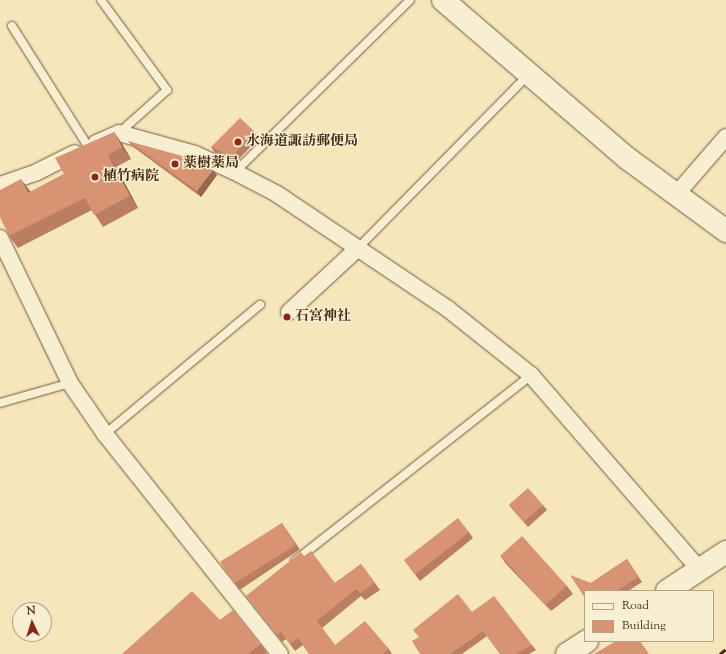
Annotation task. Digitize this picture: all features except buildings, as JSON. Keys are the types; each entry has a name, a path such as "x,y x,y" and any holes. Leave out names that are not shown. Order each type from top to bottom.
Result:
{"street":[{"path":"443,0 528,75 628,159 675,196 726,231"},
{"path":"0,185 37,172 88,146 119,133 195,154 235,172 277,194 448,309 531,376 700,570"},
{"path":"675,196 726,137"},
{"path":"0,238 70,383 105,434 244,601 280,654"},
{"path":"289,312 358,248"},
{"path":"669,590 726,552"},
{"path":"567,654 585,642"}],"lane":[{"path":"101,0 167,90 119,133"},
{"path":"235,172 410,0"},
{"path":"12,26 88,146"},
{"path":"358,248 528,75"},
{"path":"105,434 260,305"},
{"path":"290,565 531,376"},
{"path":"0,403 70,383"}],"railway":[{"path":"720,654 726,649"}],"place":[{"name":"水海道諏訪郵便局","path":"238,142"},
{"name":"薬樹薬局","path":"175,164"},
{"name":"植竹病院","path":"95,177"},
{"name":"石宮神社","path":"287,317"}]}
